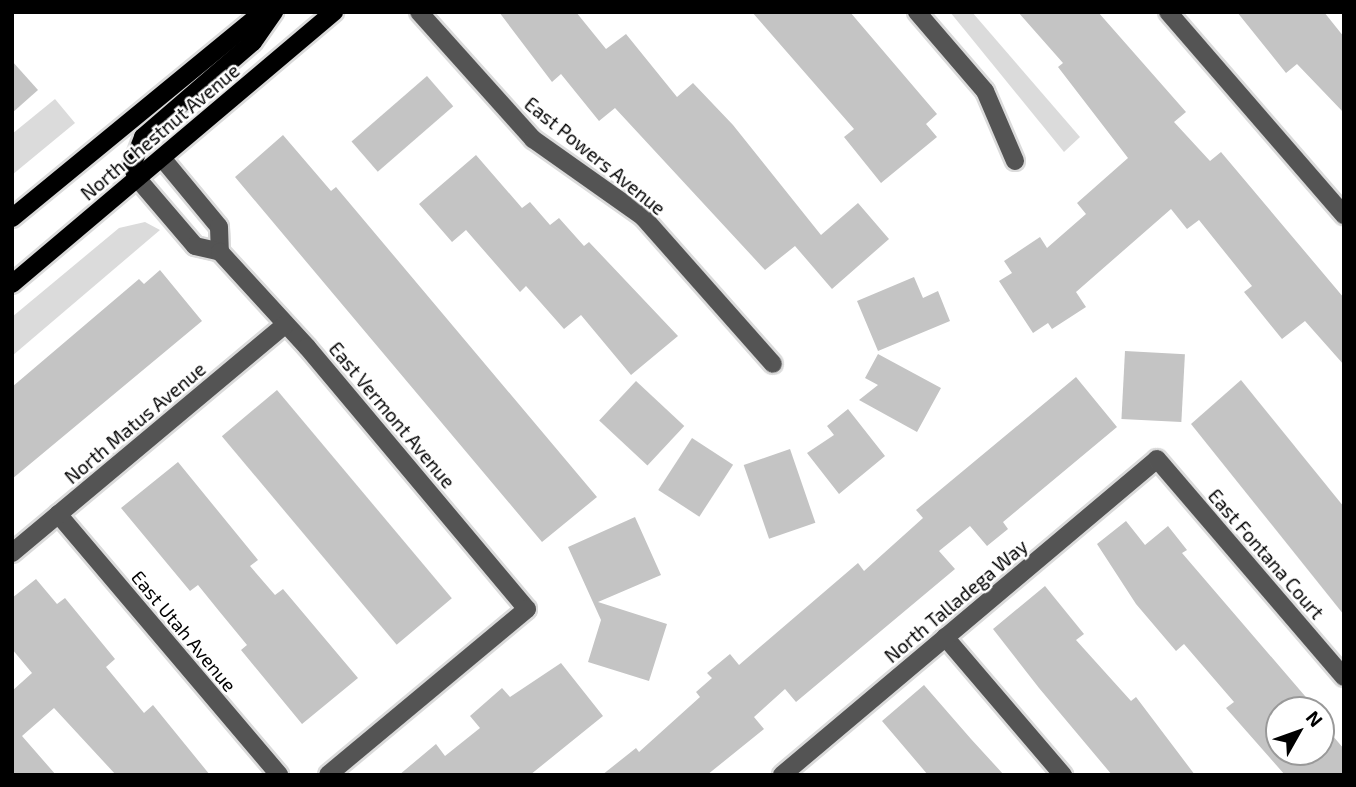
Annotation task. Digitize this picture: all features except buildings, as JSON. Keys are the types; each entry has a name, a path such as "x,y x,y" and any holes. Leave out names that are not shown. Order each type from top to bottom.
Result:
{"main road":[{"name":"North Chestnut Avenue","path":"12,284 334,12"},
{"name":"North Chestnut Avenue","path":"12,218 262,13"},
{"path":"137,178 132,166 143,137 254,41 262,13"}],"street":[{"name":"East Powers Avenue","path":"419,12 533,139 643,217 773,365"},
{"path":"917,12 985,91 1015,161"},
{"path":"1168,12 1344,215"},
{"path":"162,158 219,227 219,252"},
{"name":"East Vermont Avenue","path":"137,178 195,246 219,252 285,325 527,609 328,775"},
{"name":"North Matus Avenue","path":"12,553 285,325"},
{"name":"North Talladega Way","path":"782,775 1157,459"},
{"name":"East Fontana Court","path":"1157,459 1344,677"},
{"name":"East Utah Avenue","path":"58,514 278,775"},
{"path":"945,637 1063,775"}],"shaded area":[{"path":"950,12 972,12 1080,137 1064,152"},
{"path":"55,99 75,123 12,175 12,134"},
{"path":"145,222 160,230 12,356 12,317 119,228"}]}
